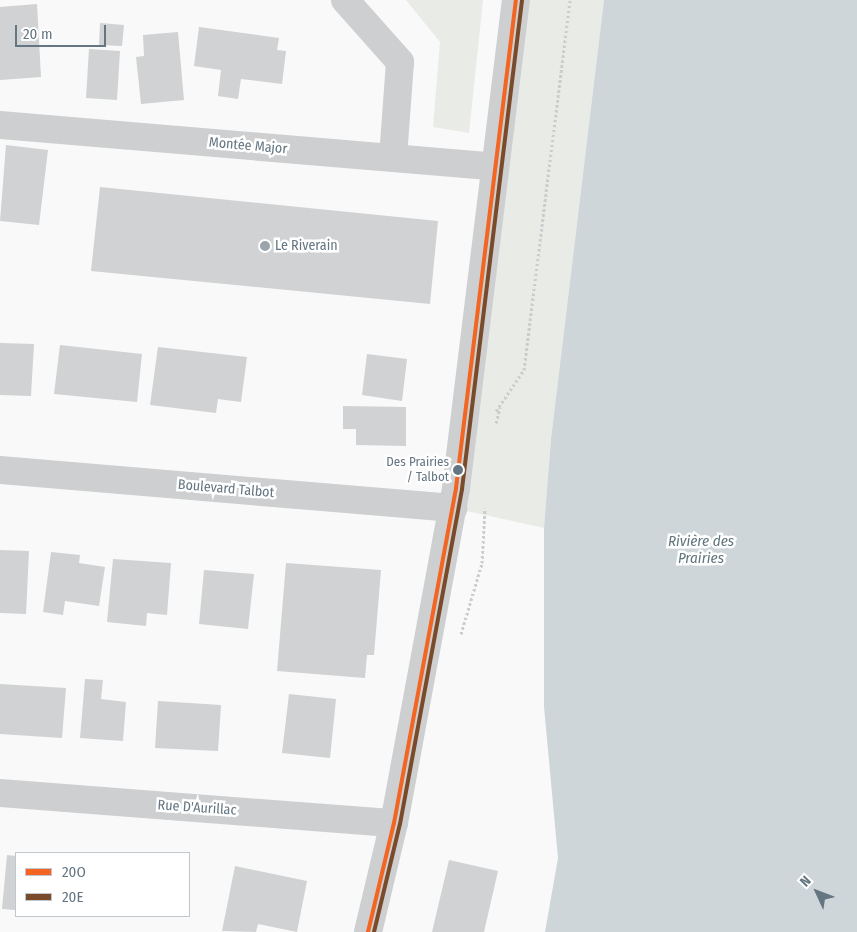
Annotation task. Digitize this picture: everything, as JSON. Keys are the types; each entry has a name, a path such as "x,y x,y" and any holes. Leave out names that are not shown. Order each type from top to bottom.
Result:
{"street":[{"path":"345,0 400,62 392,158"},
{"path":"368,932 394,823 453,508 516,0"},
{"name":"Montée Major","path":"0,125 495,166"},
{"name":"Boulevard Talbot","path":"0,470 453,508"},
{"name":"Rue D'Aurillac","path":"0,794 394,823"}],"path":[{"path":"491,418 524,370 570,0"}],"shaded area":[{"path":"406,0 483,0 469,133 433,127 440,42"},
{"path":"516,0 604,0 551,439 544,528 453,508"}],"water":[{"name":"Rivière des Prairies","path":"604,0 857,0 857,932 545,932 558,858 544,707 544,528 551,439"}],"building":[{"path":"37,4 41,77 0,80 0,7"},
{"path":"100,23 124,25 122,46 99,45"},
{"path":"199,27 279,38 277,50 286,51 282,84 241,79 238,99 218,96 221,70 194,66"},
{"path":"178,32 184,100 141,104 136,57 144,56 143,35"},
{"path":"89,49 120,51 117,100 86,98"},
{"path":"6,145 48,150 39,225 0,221"},
{"name":"Le Riverain","path":"100,187 438,221 430,304 91,271"},
{"path":"0,343 34,344 31,396 0,395"},
{"path":"60,345 142,354 137,402 54,394"},
{"path":"158,347 247,357 241,402 218,399 216,413 150,405"},
{"path":"367,354 407,359 402,401 362,395"},
{"path":"343,406 406,407 406,446 356,445 356,429 343,429"},
{"path":"0,550 29,551 26,614 0,613"},
{"path":"51,552 80,555 79,563 105,567 99,606 65,601 63,615 43,612"},
{"path":"113,559 171,563 167,615 147,613 146,626 107,622"},
{"path":"286,563 381,570 374,655 367,655 365,678 277,671"},
{"path":"204,570 254,574 248,629 199,624"},
{"path":"85,679 103,680 101,699 126,702 123,741 80,738"},
{"path":"0,684 66,688 62,738 0,734"},
{"path":"289,694 336,699 330,758 282,753"},
{"path":"158,701 221,705 218,751 155,748"},
{"path":"7,855 15,856 15,910 2,909"},
{"path":"449,860 498,871 484,932 432,932"},
{"path":"235,866 307,881 297,932 258,924 256,932 222,931"}],"transit line":[{"name":"20O","path":"368,932 394,823 456,488 516,0"},
{"name":"20E","path":"374,932 400,824 462,489 522,1"}],"place":[{"name":"Le Riverain","path":"265,246"},
{"name":"Des Prairies / Talbot","path":"458,470"}]}
